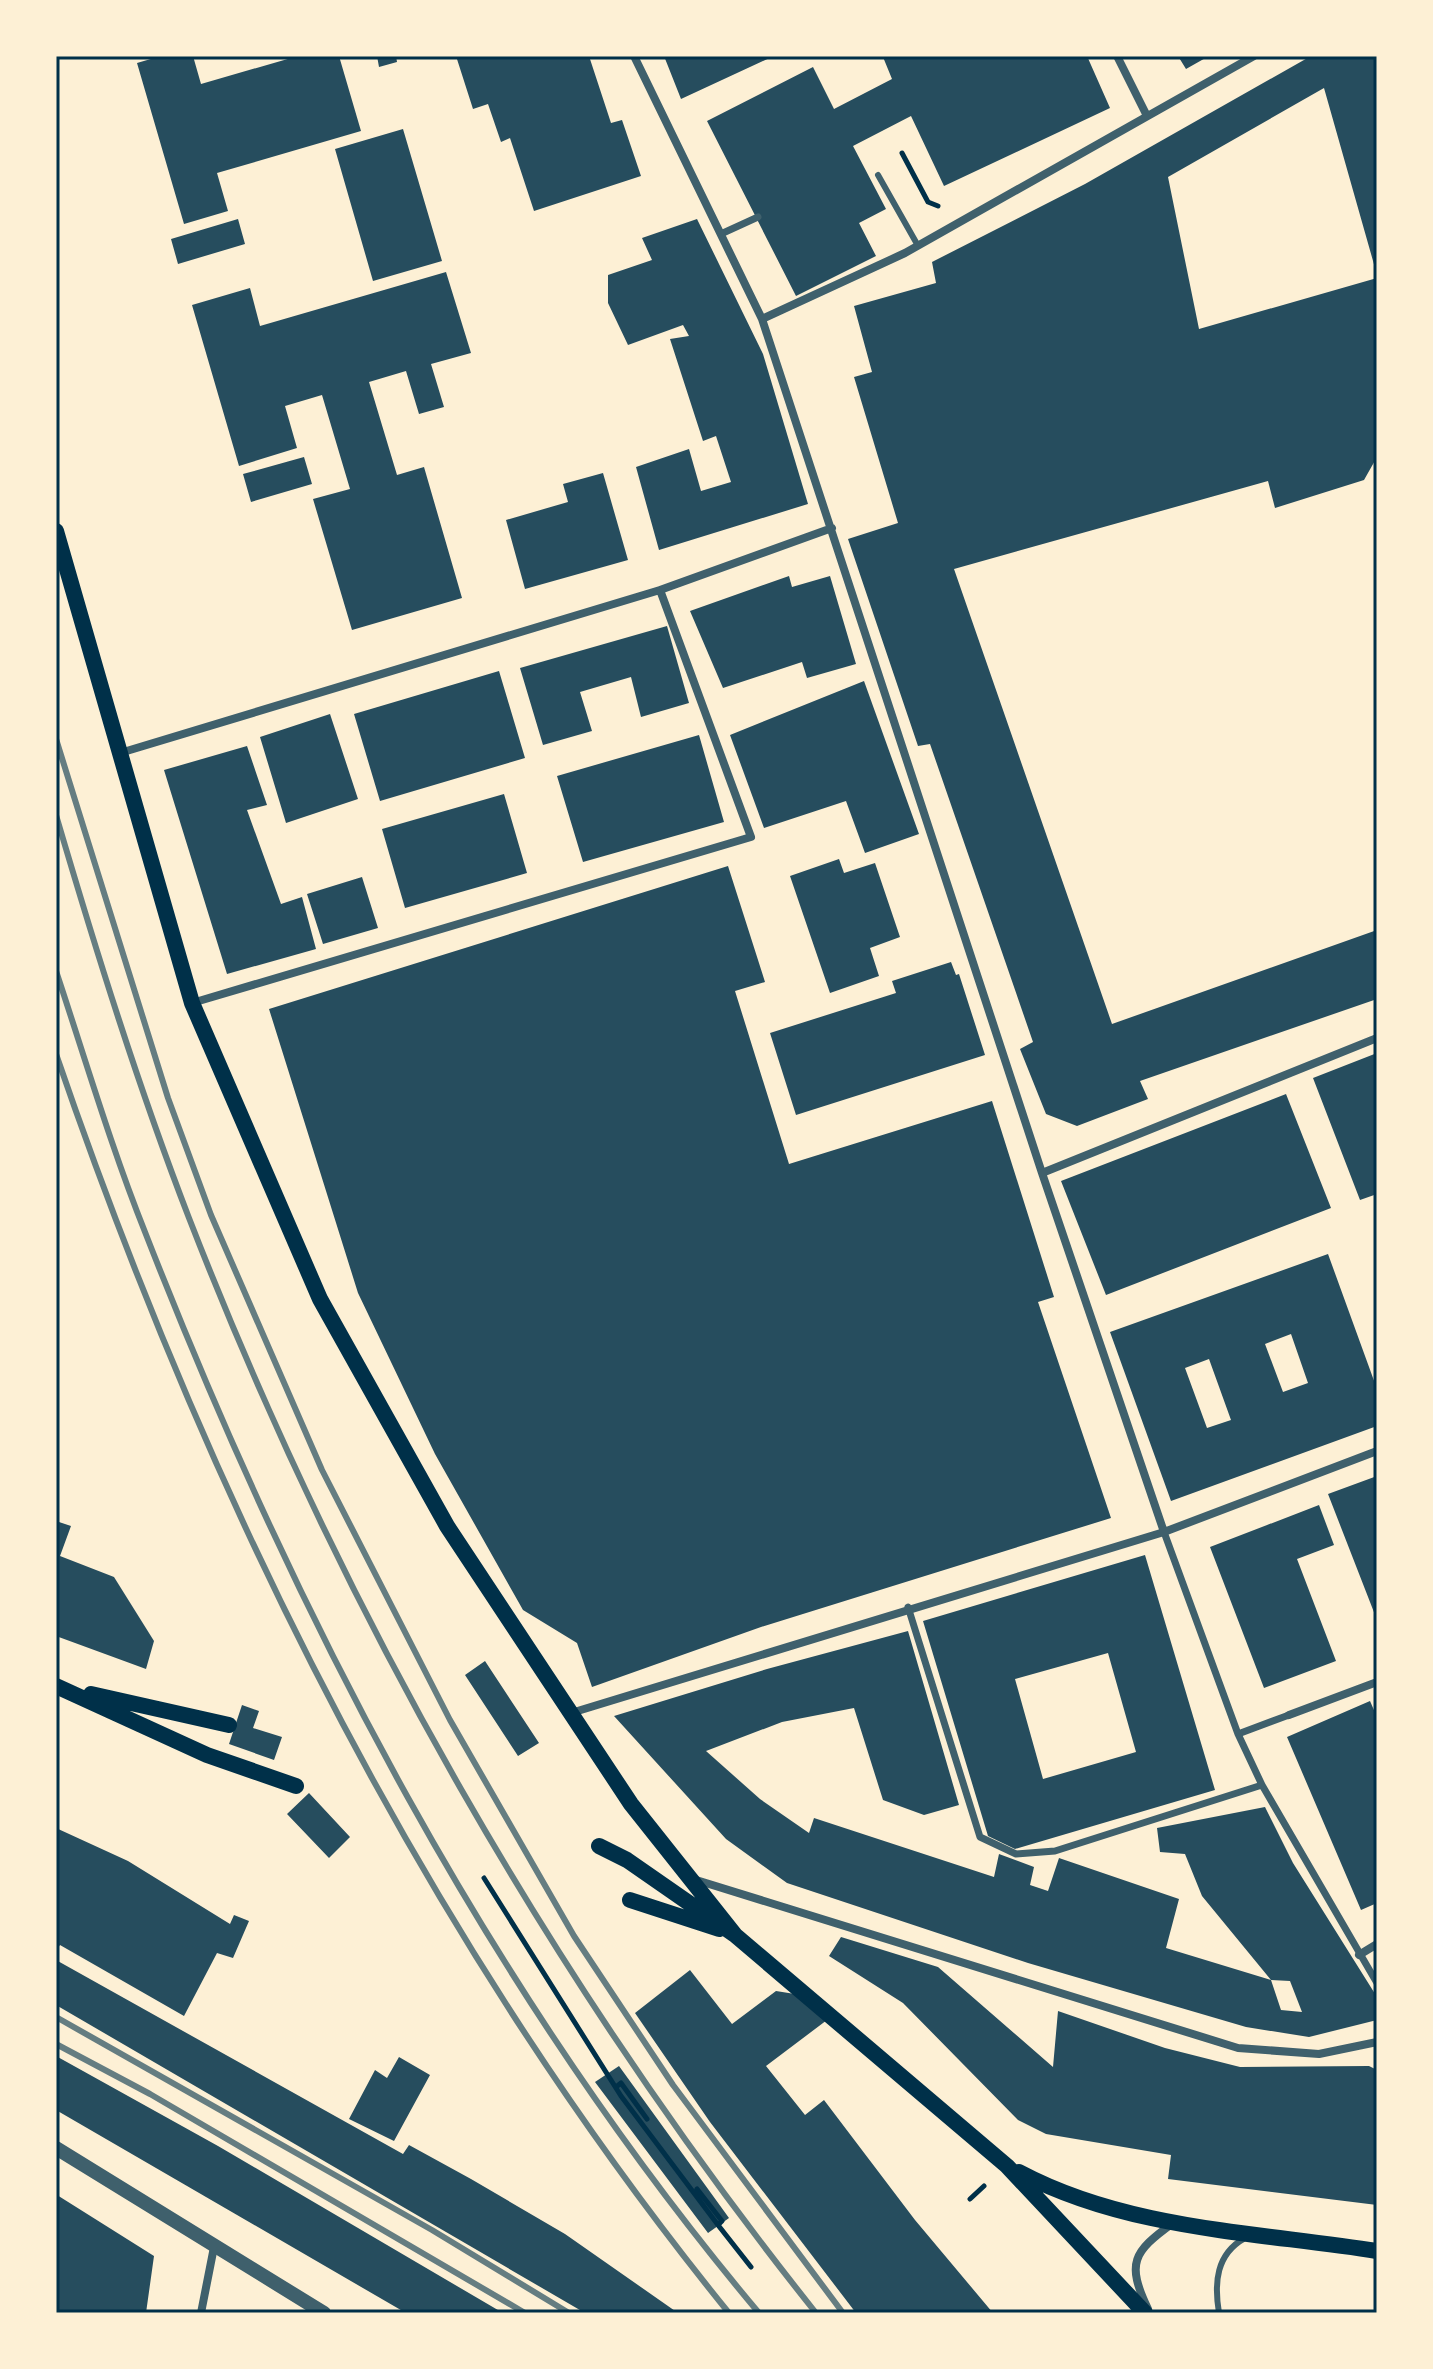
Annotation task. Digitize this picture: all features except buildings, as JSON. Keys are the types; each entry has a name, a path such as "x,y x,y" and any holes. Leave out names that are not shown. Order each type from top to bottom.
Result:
{"main road":[{"path":"56,531 192,1003 320,1299 447,1526 631,1804 735,1935"},
{"path":"57,1686 229,1725"},
{"path":"57,1686 207,1755 296,1786"},
{"path":"599,1846 627,1860 735,1935 1007,2166 1148,2313"},
{"path":"630,1900 735,1935"},
{"path":"1007,2166 1056,2192 1116,2211 1174,2223 1376,2251"}],"street":[{"path":"634,56 723,233 762,319 1042,1173 1164,1532 1238,1734 1262,1785 1377,1983"},
{"path":"1117,56 1146,114"},
{"path":"762,319 917,244 1254,56"},
{"path":"723,233 758,217"},
{"path":"118,754 660,590 832,528"},
{"path":"192,1003 751,837 660,590"},
{"path":"1042,1173 1377,1038"},
{"path":"571,1713 908,1607 1164,1532 1377,1451"},
{"path":"908,1607 980,1837 1016,1854 1055,1851 1262,1785"},
{"path":"1238,1734 1377,1682"},
{"path":"688,1877 1238,2048 1319,2054 1377,2042"},
{"path":"1359,1955 1377,1944"},
{"path":"56,2148 324,2313"},
{"path":"1148,2313 1135,2282 1134,2261 1147,2242 1174,2223"},
{"path":"201,2313 214,2247"}],"lane":[{"path":"878,175 917,244"},
{"path":"1219,2313 1214,2282 1230,2246 1255,2232"}],"path":[{"path":"902,153 928,202 938,206 946,204"},
{"path":"484,1878 616,2087 751,2267"},
{"path":"616,2087 621,2083 647,2119"},
{"path":"970,2199 984,2186"},
{"path":"697,2189 722,2221 718,2225"}],"railway":[{"path":"56,739 168,1098 211,1215 322,1470 450,1720 574,1936 673,2085 843,2313"},
{"path":"56,815 118,1018 189,1218 249,1365 385,1651 461,1790 542,1925 629,2058 720,2187 816,2313"},
{"path":"56,971 145,1232 267,1519 335,1660 408,1798 487,1933 571,2064 662,2191 759,2313"},
{"path":"56,1054 117,1223 184,1389 257,1553 337,1714 424,1870 518,2023 620,2171 729,2313"},
{"path":"56,2017 432,2230 569,2313"},
{"path":"56,2044 150,2094 525,2313"}]}
